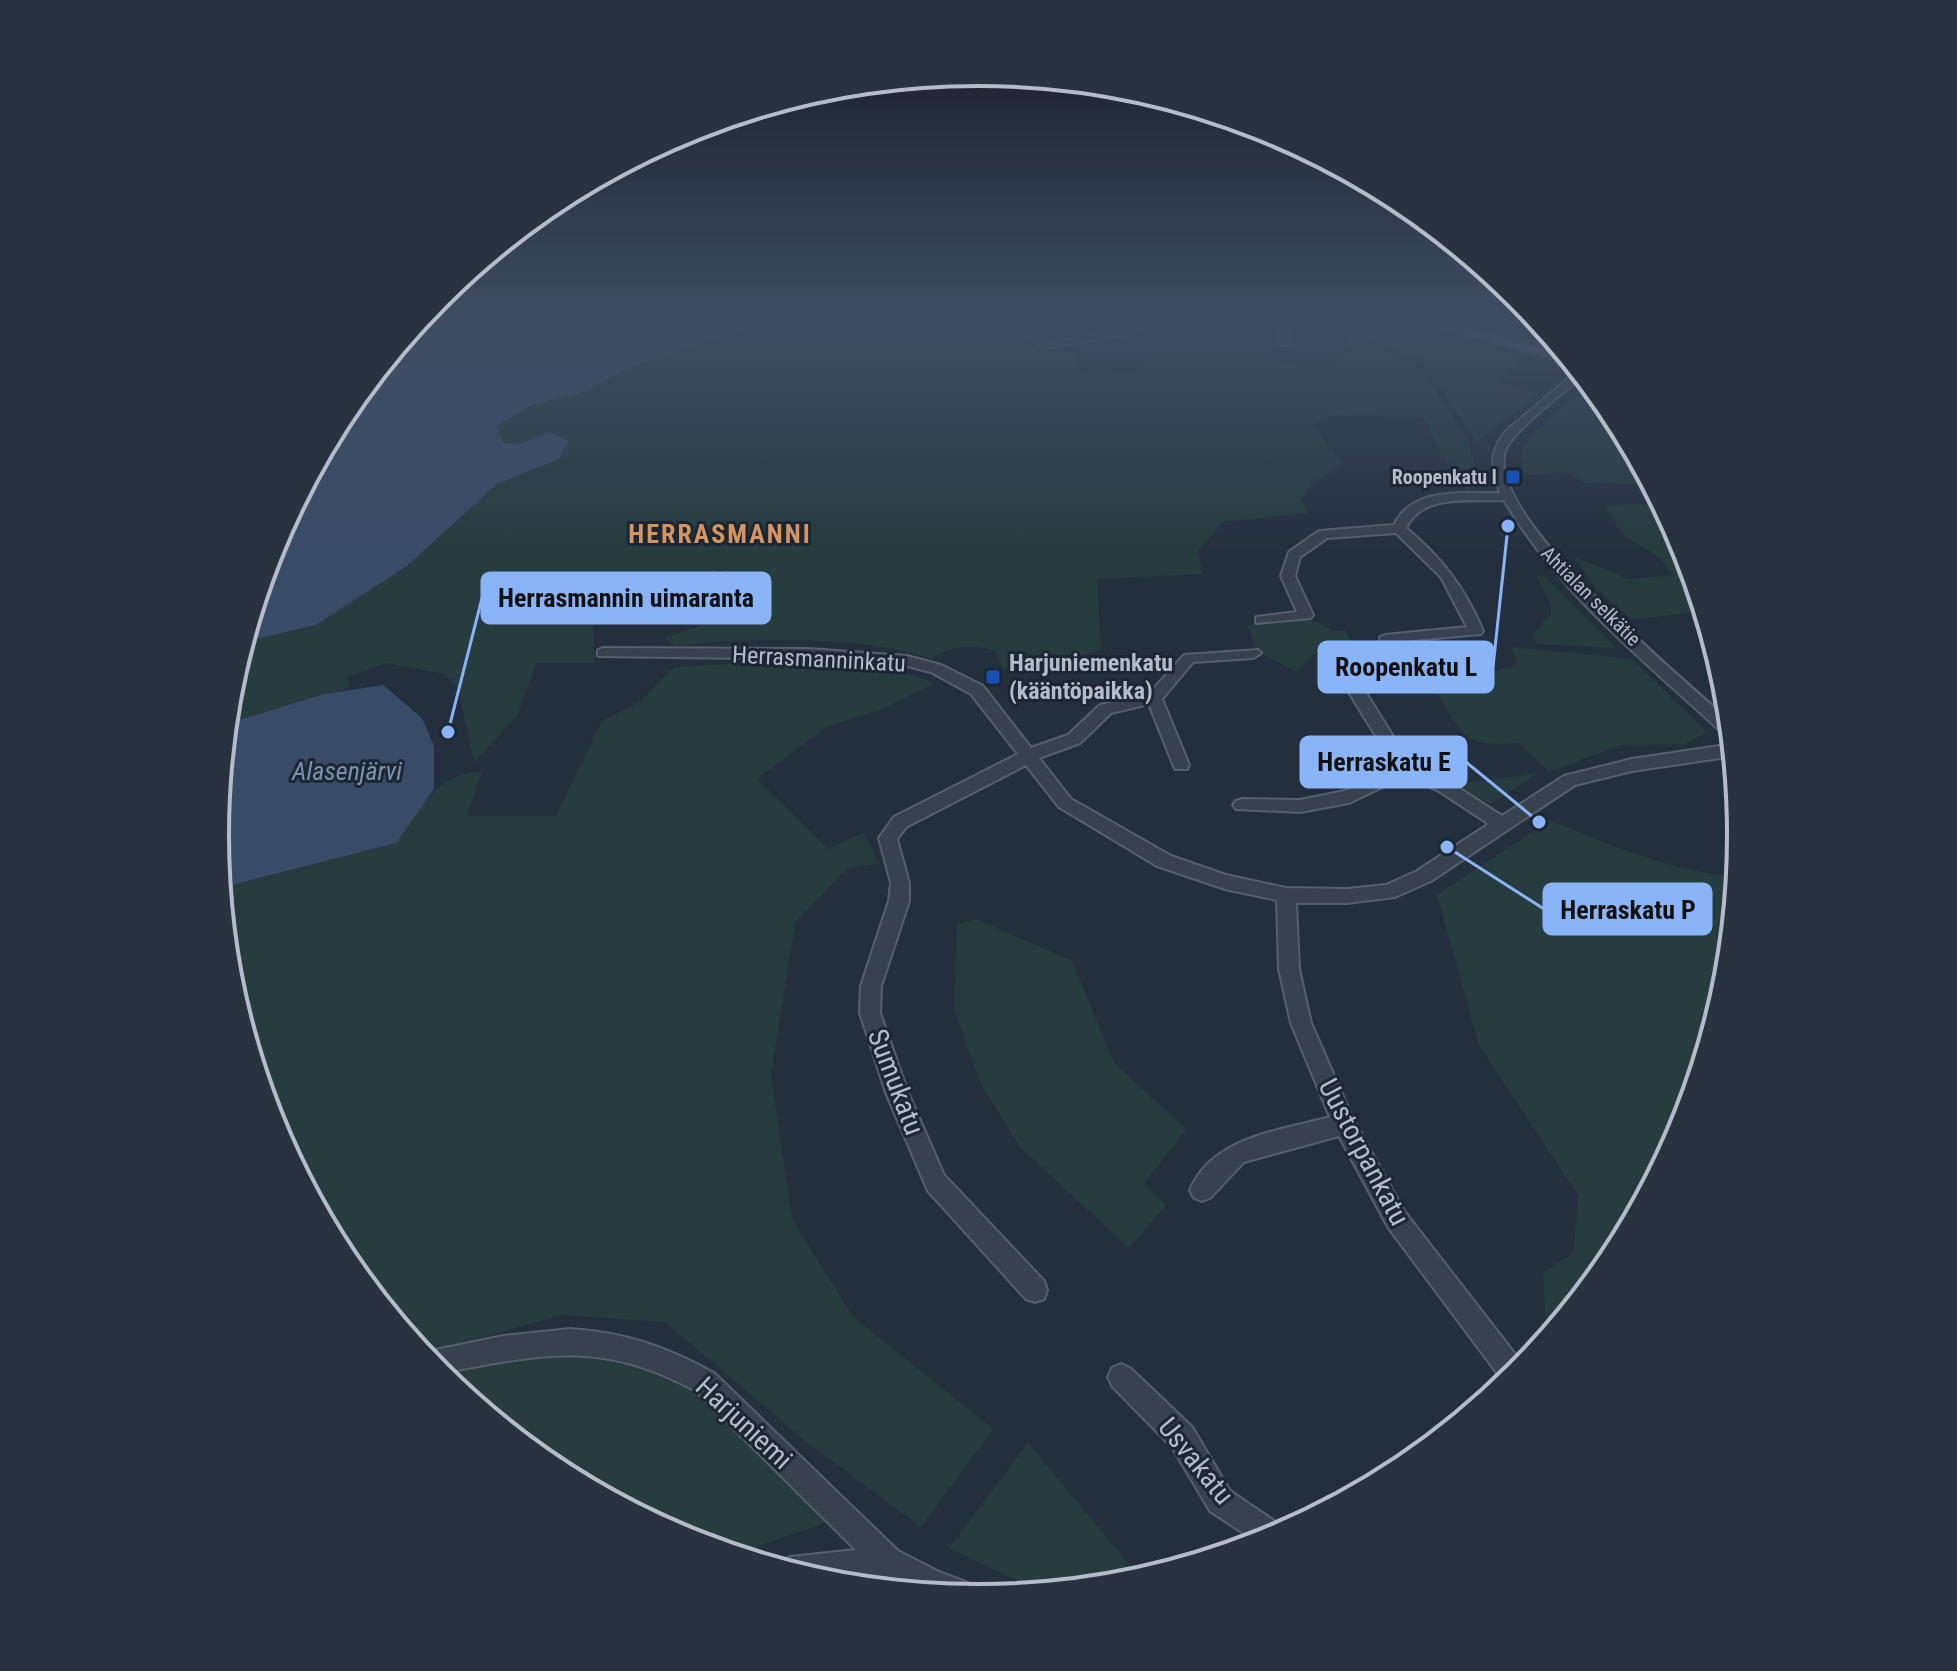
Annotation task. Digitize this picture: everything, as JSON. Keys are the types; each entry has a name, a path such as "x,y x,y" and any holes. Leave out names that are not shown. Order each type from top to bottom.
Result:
{"street":[{"name":"Ahtialan selkätie","path":"1552,397 1509,435 1501,447 1497,460 1507,496 1543,549 1580,589 1719,720"},
{"path":"1399,529 1407,512 1428,500 1507,496"},
{"path":"1261,620 1306,615 1288,576 1294,555 1324,534 1399,529 1432,557 1459,589 1476,631 1385,640"},
{"name":"Herrasmanninkatu","path":"603,653 809,654 907,661 936,668 977,690 1065,803 1164,861 1225,882 1286,895 1347,896 1388,892 1424,876 1570,780 1632,765 1723,752"},
{"path":"1027,758 1074,739 1106,709 1154,698 1189,658 1253,653"},
{"path":"1350,681 1405,769 1445,787 1502,824"},
{"path":"1154,698 1181,765"},
{"name":"Sumukatu","path":"1027,758 900,822 888,838 900,883 899,901 871,986 870,1013 897,1093 936,1183 1035,1290"},
{"path":"1242,805 1300,806 1349,797 1405,769"},
{"name":"Uustorpankatu","path":"1286,895 1289,969 1301,1023 1344,1124 1396,1219 1507,1366"},
{"path":"1202,1190 1237,1153 1344,1124"},
{"name":"Harjuniemi","path":"444,1360 532,1343 583,1341 630,1347 675,1363 705,1382 888,1561 930,1583"},
{"name":"Usvakatu","path":"1121,1377 1182,1437 1220,1501 1263,1529"},
{"path":"822,1568 888,1561"}],"green space":[{"path":"563,397 1439,397 1469,443 1479,484 1469,493 1439,451 1424,417 1331,415 1313,425 1343,464 1313,483 1301,500 1308,513 1223,522 1198,551 1202,574 1097,579 1101,649 1075,659 1003,668 994,650 977,647 954,648 931,659 875,646 804,640 674,646 664,638 750,609 722,569 638,598 628,585 603,597 592,611 595,663 536,663 517,716 474,762 458,689 445,674 386,663 347,677 350,688 238,721 256,639 316,625 407,566 497,484 559,459 569,441 550,432 519,445 504,443 496,426 534,404"},
{"path":"1446,397 1535,397 1477,442"},
{"path":"1575,397 1586,397 1628,461 1651,504 1693,612 1632,620 1596,588 1573,556 1628,579 1673,575 1660,558 1623,535 1606,506 1650,504 1638,484 1585,483 1566,472 1522,476 1521,452 1531,436"},
{"path":"1536,576 1544,576 1616,648 1537,644 1532,635 1551,614 1551,603"},
{"path":"1313,620 1333,631 1345,630 1356,649 1317,652 1296,672 1257,651 1247,625"},
{"path":"1511,647 1632,659 1707,732 1685,744 1620,745 1549,772 1519,743 1477,741 1461,730 1438,694 1446,683 1517,665"},
{"path":"816,659 877,666 935,683 885,708 826,727 757,779 828,849 863,833 879,863 847,868 795,923 771,1075 792,1219 853,1317 993,1429 921,1527 804,1440 665,1322 562,1315 435,1350 384,1292 329,1210 286,1122 255,1029 243,982 231,885 396,843 441,785 467,773 482,772 467,816 556,816 601,722 640,702 674,667"},
{"path":"1538,773 1491,804 1451,785"},
{"path":"1550,820 1618,848 1665,863 1726,876 1714,982 1688,1076 1671,1122 1628,1210 1602,1252 1551,1318 1545,1317 1543,1273 1574,1252 1578,1195 1479,1045 1437,895"},
{"path":"976,919 1072,961 1114,1063 1186,1129 1144,1184 1166,1205 1129,1248 1021,1148 980,1083 954,1009 957,924"},
{"path":"536,1350 623,1358 668,1381 693,1384 832,1520 751,1549 692,1528 647,1508 562,1459 484,1399 451,1367"},
{"path":"1028,1443 1133,1569 1076,1579 1023,1583 949,1548"}],"water":[{"path":"371,397 563,397 534,404 496,426 504,443 519,444 550,432 569,441 559,459 497,484 407,566 316,625 256,639 286,549 306,504 329,461"},
{"name":"Alasenjärvi","path":"383,685 422,718 434,746 434,789 396,843 231,885 231,786 238,720 324,694"}],"place":[{"name":"Roopenkatu I","path":"1513,477"},
{"name":"Roopenkatu L","path":"1508,526"},
{"name":"Harjuniemenkatu (kääntöpaikka)","path":"993,677"},
{"name":"Herrasmannin uimaranta","path":"448,732"},
{"name":"Herraskatu E","path":"1539,822"},
{"name":"Herraskatu P","path":"1447,847"}],"district":[{"name":"HERRASMANNI","path":"720,534"}]}
